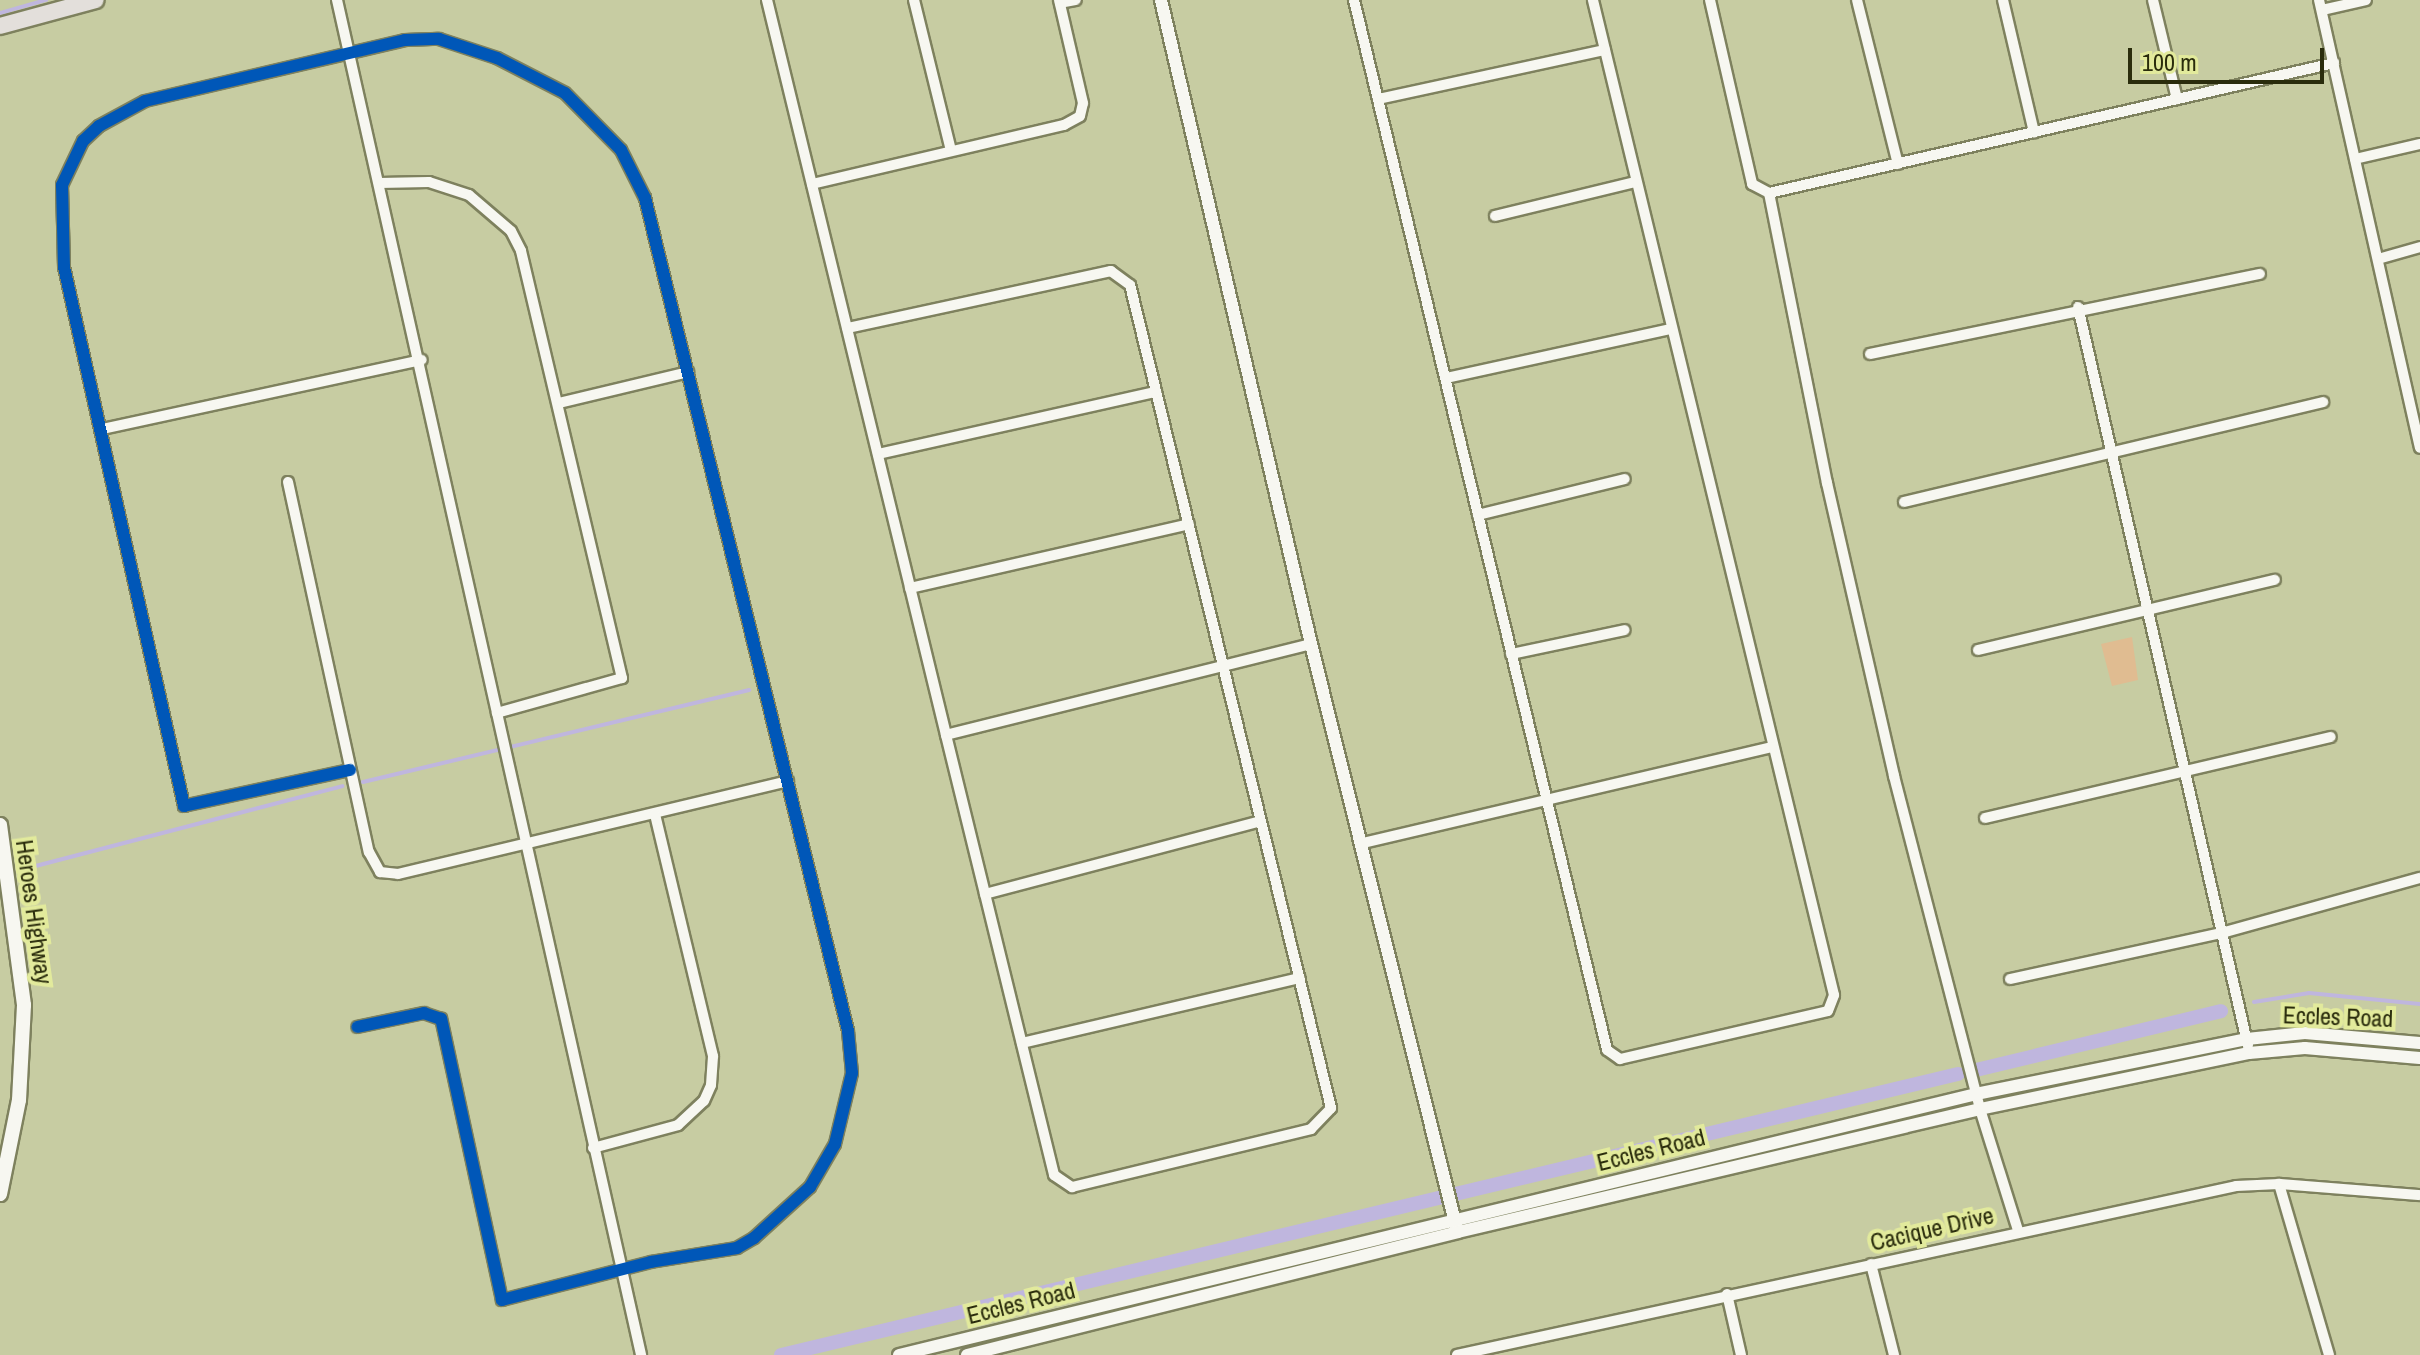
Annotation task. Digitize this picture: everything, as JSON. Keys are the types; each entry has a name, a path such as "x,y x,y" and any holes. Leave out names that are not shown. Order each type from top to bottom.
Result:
{"main road":[{"path":"0,26 96,0"},
{"name":"Heroes Highway","path":"0,825 24,1005 19,1100 0,1194"}],"street":[{"path":"337,0 422,360 524,845 641,1355"},
{"path":"767,0 910,588 1054,1175 1072,1187 1311,1129 1324,1120 1331,1108 1258,822 1130,285 1111,271 847,328"},
{"path":"914,0 951,151"},
{"path":"812,184 1080,116 1083,103 1059,2 1076,0"},
{"path":"1161,0 1311,644 1456,1226"},
{"path":"1354,0 1545,800 1610,1055 1620,1059 1828,1011 1834,995 1593,0"},
{"path":"1710,0 1752,184 1769,193 2334,63"},
{"path":"1857,0 1898,164"},
{"path":"2003,0 2034,132"},
{"path":"2153,0 2177,99"},
{"path":"2366,0 2320,5 2420,448"},
{"path":"350,770 184,806 64,267 62,185 83,141 99,126 145,101 405,40 465,45 565,93 599,123 621,150 645,198 852,1050 852,1073 835,1144 810,1187 754,1238 737,1248 502,1300 441,1019 424,1013 357,1027"},
{"path":"1378,99 1605,50"},
{"path":"2355,159 2420,144"},
{"path":"1495,216 1636,182"},
{"path":"379,183 449,187 487,207 511,231 530,278 622,678 497,713"},
{"path":"1769,193 1851,591 1976,1094 2018,1230"},
{"path":"2378,259 2420,247"},
{"path":"1870,354 2078,307 2260,274"},
{"path":"2078,307 2225,932 2249,1053"},
{"path":"1446,378 1671,329"},
{"path":"102,429 422,360"},
{"path":"559,403 688,372"},
{"path":"878,454 1156,392"},
{"path":"1904,502 2113,455 2323,402"},
{"path":"1478,515 1625,479"},
{"path":"288,482 372,864 380,872 398,874 788,781"},
{"path":"910,588 1189,524"},
{"path":"1978,650 2275,580"},
{"path":"1511,654 1625,630"},
{"path":"946,735 1311,644"},
{"path":"1985,818 2331,737"},
{"path":"1363,843 1772,747"},
{"path":"593,1148 678,1125 704,1101 711,1085 713,1056 655,814"},
{"path":"985,894 1258,822"},
{"path":"2010,979 2225,932 2420,878"},
{"path":"1022,1043 1299,978"},
{"name":"Eccles Road","path":"967,1355 1456,1226 1976,1094 2247,1039 2305,1033 2420,1043"},
{"name":"Eccles Road","path":"899,1355 1456,1226 1980,1109 2249,1053 2305,1048 2420,1058"},
{"path":"2279,1184 2329,1355"},
{"name":"Cacique Drive","path":"1457,1355 2018,1230 2236,1186 2279,1184 2420,1195"},
{"path":"1871,1264 1894,1355"},
{"path":"1727,1294 1741,1355"}],"shaded area":[{"path":"2132,637 2138,680 2112,686 2101,644"}],"waterway":[{"path":"0,13 46,0"},
{"path":"363,782 749,690"},
{"path":"28,868 343,786"},
{"path":"2254,1002 2309,993 2420,1004"},
{"path":"1976,1070 2221,1011"},
{"path":"781,1355 1958,1074"}],"cycle path":[{"path":"350,770 184,806 64,267 62,185 83,141 99,126 145,101 405,40 439,39 497,58 565,93 621,150 645,198 848,1031 852,1073 835,1144 810,1187 754,1238 737,1248 651,1262 502,1300 441,1019 424,1013 357,1027"}]}
